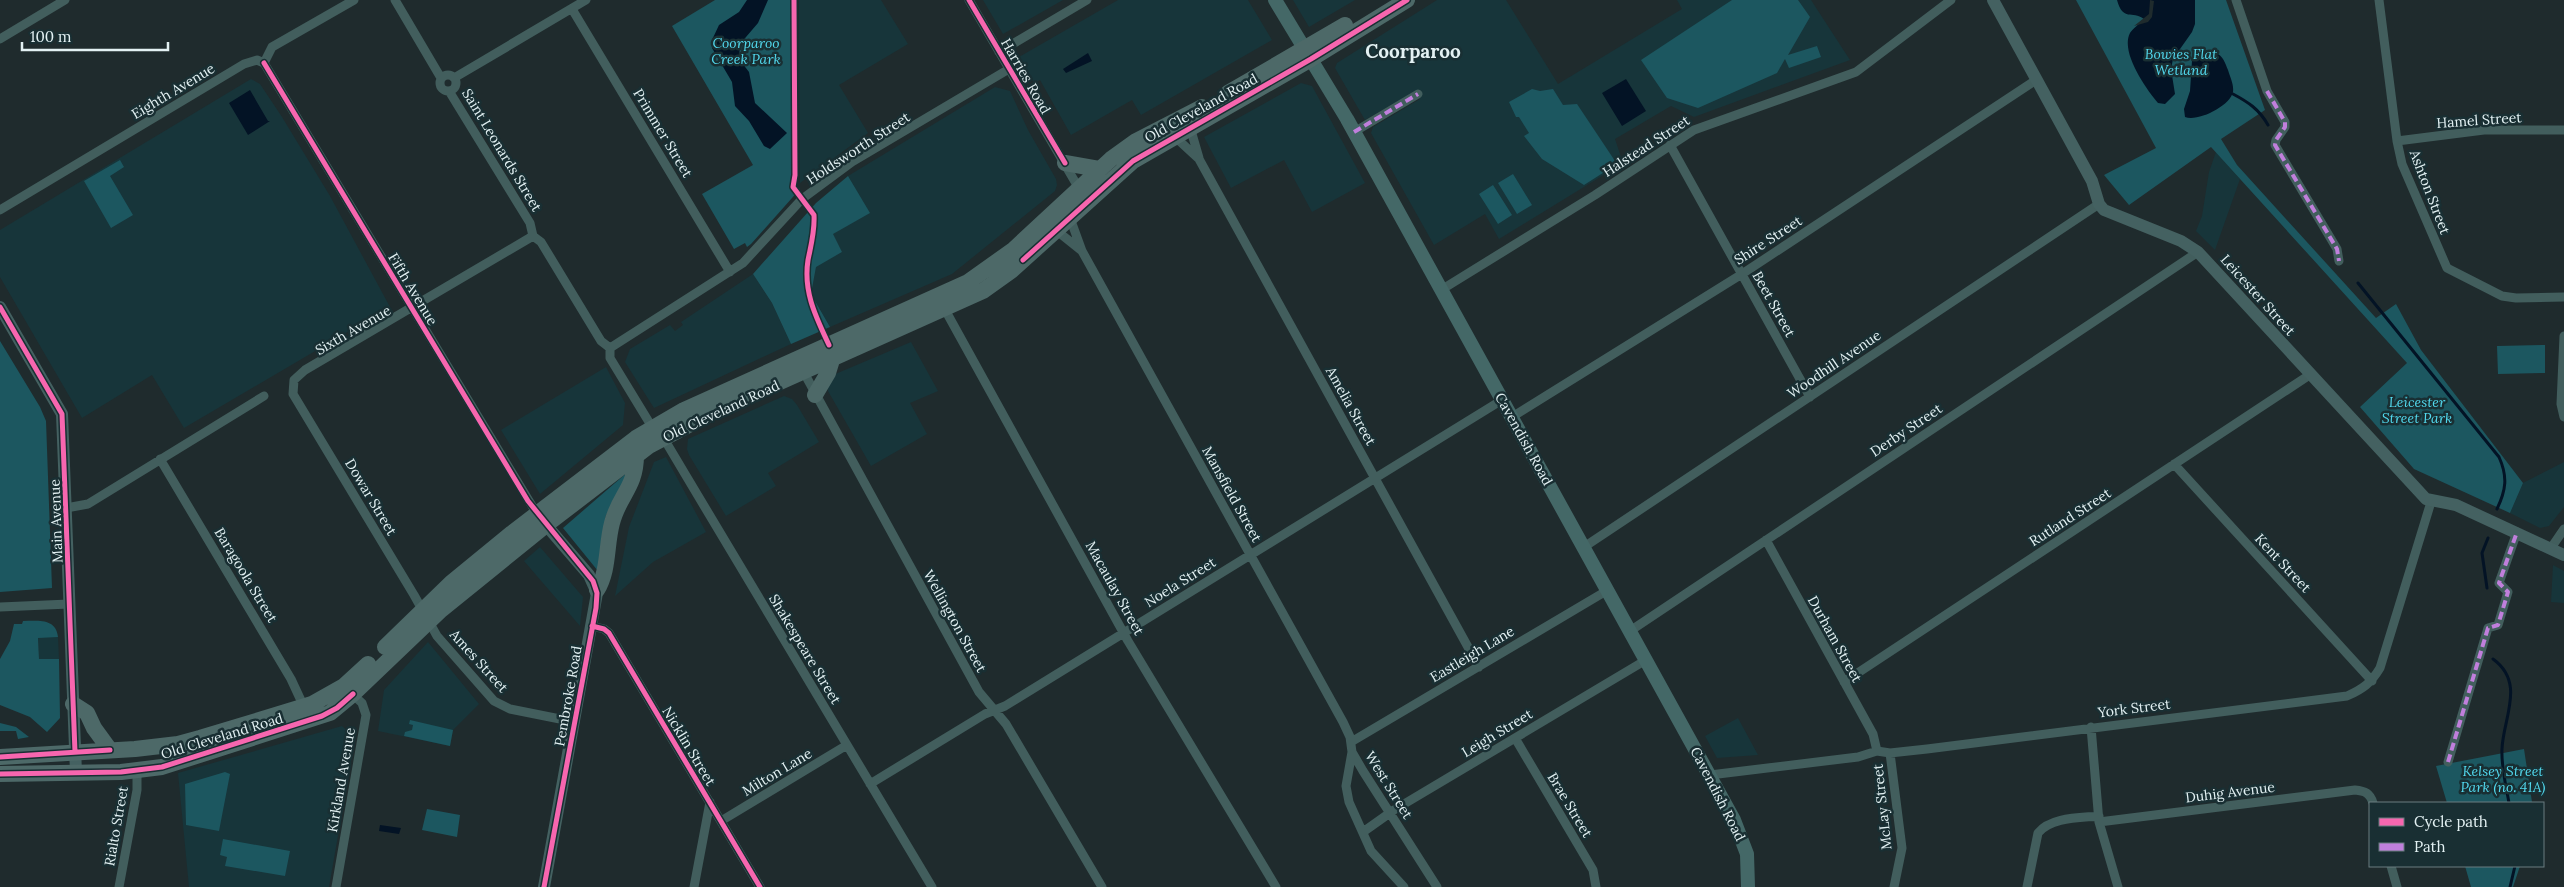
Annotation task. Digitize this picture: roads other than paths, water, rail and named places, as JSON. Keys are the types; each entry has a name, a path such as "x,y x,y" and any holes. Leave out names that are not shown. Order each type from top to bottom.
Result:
{"highway":[{"name":"Old Cleveland Road","path":"801,366 832,360 942,303 968,282 1001,260 1083,195 1132,160 1190,127 1308,54 1386,0"},
{"name":"Old Cleveland Road","path":"541,520 684,410 801,366 942,303 990,286 1070,218 1099,169 1136,141 1308,54 1408,0"},
{"path":"1065,163 1099,169"},
{"path":"815,395 828,373 832,360"},
{"name":"Old Cleveland Road","path":"0,774 137,770 179,762 330,713 348,690 424,616 451,583 636,455 657,432"},
{"path":"597,590 604,579 614,516 635,476 636,455"},
{"name":"Old Cleveland Road","path":"0,757 178,744 304,707 348,690"},
{"path":"73,704 87,713 94,728 110,750"}],"main road":[{"name":"Cavendish Road","path":"1275,0 1354,132 1710,775 1745,844 1749,863 1748,887"}],"street":[{"path":"0,39 66,0"},
{"path":"264,63 272,48 354,0"},
{"path":"395,0 441,78 441,87 449,90 456,84 454,78 446,74 441,78"},
{"path":"454,78 586,0"},
{"name":"Harries Road","path":"969,0 1083,195"},
{"path":"1000,52 1087,0"},
{"name":"Halstead Street","path":"1441,290 1595,195 1694,130 1733,114 1856,72 1951,0"},
{"path":"1993,0 2092,181 2099,204"},
{"path":"2236,0 2267,90 2284,122 2285,127 2276,140 2275,145 2337,249 2339,261"},
{"name":"Ashton Street","path":"2379,0 2397,141 2402,164 2446,268 2502,296 2564,297"},
{"name":"Primmer Street","path":"572,9 730,272"},
{"name":"Eighth Avenue","path":"0,210 244,64 257,60 264,63"},
{"name":"Fifth Avenue","path":"264,63 541,520"},
{"name":"Holdsworth Street","path":"610,348 730,272 752,254 802,199 852,162 1009,69"},
{"name":"Shire Street","path":"1512,417 1742,274 2036,80"},
{"name":"Saint Leonards Street","path":"449,90 530,223 533,236 541,242 601,341 610,348 610,358 657,432"},
{"path":"1354,132 1418,94"},
{"name":"Amelia Street","path":"1190,127 1199,159 1479,666"},
{"name":"Hamel Street","path":"2397,141 2484,130 2564,130"},
{"name":"Amelia Street","path":"1174,136 1199,159"},
{"name":"Beet Street","path":"1670,145 1810,397"},
{"name":"Leicester Street","path":"2099,204 2104,210 2182,241 2198,252 2424,498 2431,502"},
{"name":"Woodhill Avenue","path":"1584,547 2099,204"},
{"name":"Mansfield Street","path":"1070,218 1082,251 1343,722 1351,742 1352,752"},
{"name":"Mansfield Street","path":"1056,231 1082,251"},
{"name":"Sixth Avenue","path":"292,387 294,380 306,370 533,236"},
{"name":"Derby Street","path":"1630,631 2198,252"},
{"name":"Macaulay Street","path":"942,303 1124,632 1276,887"},
{"name":"Main Avenue","path":"0,307 62,414 76,773"},
{"path":"2564,336 2561,404 2564,417"},
{"name":"Wellington Street","path":"801,366 815,395 979,692 1006,724 1102,887"},
{"name":"Rutland Street","path":"1844,682 2311,374"},
{"name":"Dowar Street","path":"292,387 297,402 424,616"},
{"path":"66,508 88,504 264,396"},
{"name":"Noela Street","path":"870,784 994,711 1502,400"},
{"name":"Shakespeare Street","path":"657,432 932,887"},
{"name":"Baragoola Street","path":"160,459 292,679 304,707"},
{"name":"Kent Street","path":"2174,464 2372,681"},
{"path":"2372,681 2380,668 2431,502 2450,503 2564,555"},
{"path":"541,520 589,575 597,590"},
{"path":"2550,548 2564,529"},
{"path":"2448,762 2488,628 2498,625 2508,592 2499,583 2517,532"},
{"name":"Durham Street","path":"1766,540 1874,734 1877,751"},
{"name":"Pembroke Road","path":"544,887 575,722 597,590"},
{"name":"Eastleigh Lane","path":"1351,742 1608,590"},
{"path":"0,607 70,604"},
{"name":"Ames Street","path":"424,616 494,701 510,709 575,722"},
{"name":"Nicklin Street","path":"592,626 604,629 609,634 760,887"},
{"name":"Leigh Street","path":"1363,832 1389,814 1646,660"},
{"name":"York Street","path":"1710,775 1858,757 1877,751 1890,753 2347,696 2361,690 2372,681"},
{"name":"Kirkland Avenue","path":"336,887 366,715 362,703 348,690"},
{"path":"2091,727 2099,819 2118,887"},
{"name":"Brae Street","path":"1515,738 1593,870 1596,887"},
{"name":"Milton Lane","path":"721,821 847,745"},
{"name":"West Street","path":"1352,752 1389,814 1437,887"},
{"name":"West Street","path":"1352,752 1346,779 1346,793 1371,851 1404,887"},
{"name":"McLay Street","path":"1890,753 1902,848 1894,887"},
{"name":"Rialto Street","path":"119,887 137,790 137,770"},
{"name":"Duhig Avenue","path":"2026,887 2038,833 2044,826 2355,790 2364,791 2371,796 2373,802"},
{"path":"694,887 710,802"},
{"path":"2391,867 2397,887"}],"waterway":[{"path":"2233,94 2253,106 2268,125"},
{"path":"2358,283 2499,457 2504,471 2505,483 2497,509"},
{"path":"2487,588 2482,553 2488,538"},
{"path":"2493,659 2503,668 2511,690 2503,737 2502,756 2509,802"},
{"path":"2510,887 2515,867"}],"district":[{"name":"Coorparoo","path":"1413,51"}],"park label":[{"name":"Coorparoo Creek Park","path":"746,52"},
{"name":"Bowies Flat Wetland","path":"2181,62"},
{"name":"Leicester Street Park","path":"2417,410"},
{"name":"Kelsey Street Park (no. 41A)","path":"2503,780"}]}
